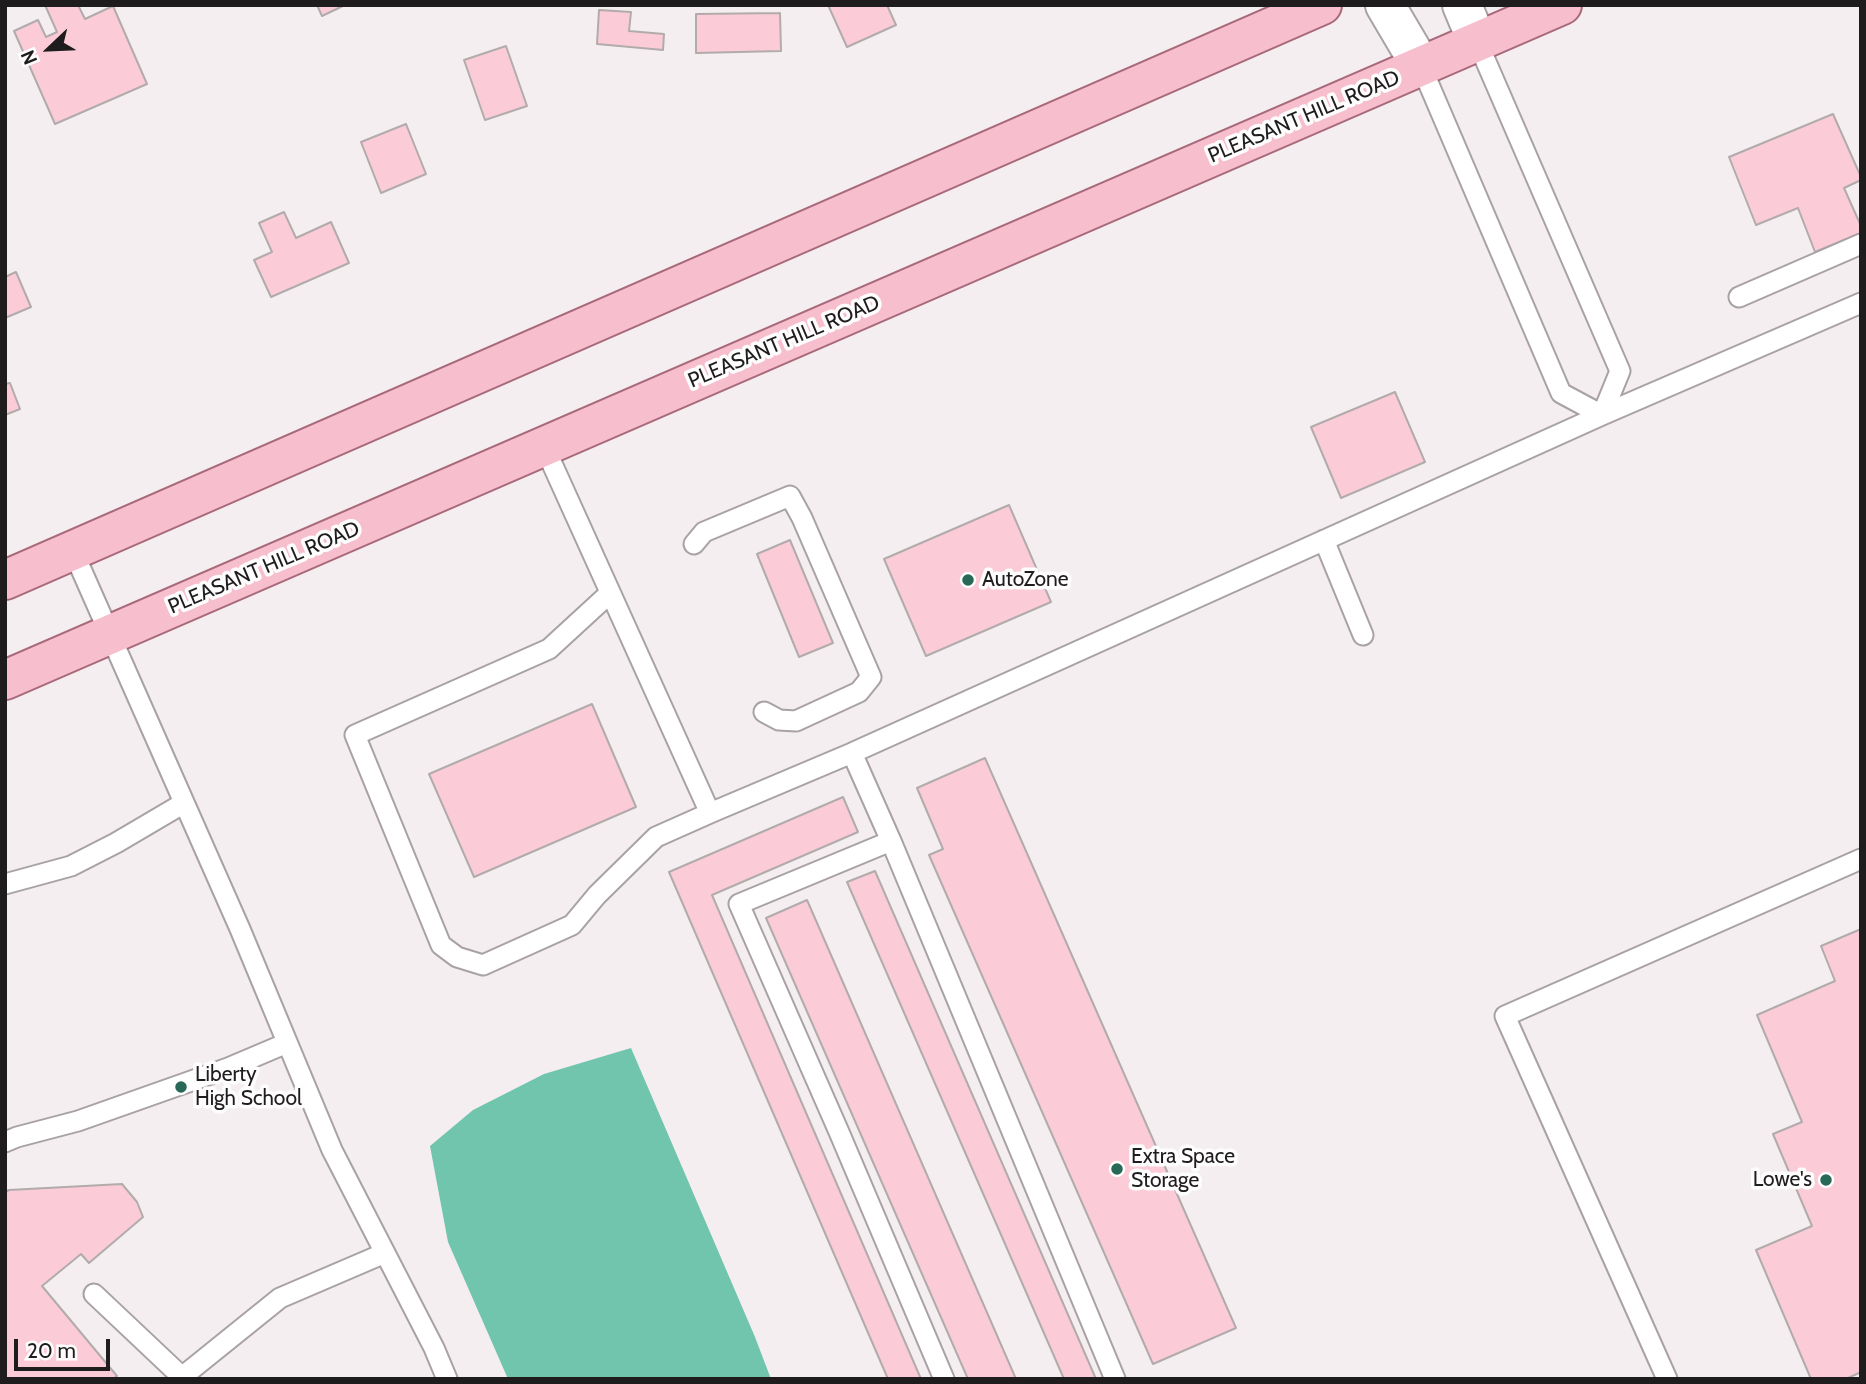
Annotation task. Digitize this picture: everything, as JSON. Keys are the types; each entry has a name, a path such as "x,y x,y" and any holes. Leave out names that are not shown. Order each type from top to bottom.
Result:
{"main road":[{"name":"PLEASANT HILL ROAD","path":"5,680 1562,5"},
{"path":"5,580 1304,9"}],"street":[{"path":"1385,5 1420,66"},
{"path":"1462,5 1477,41"}],"lane":[{"path":"1477,41 1620,371 1602,415"},
{"path":"1420,66 1561,393 1602,415"},
{"path":"1739,297 1861,244"},
{"path":"610,593 549,649 355,735 441,945 457,957 483,965 572,925 597,895 656,837 852,753 1602,415 1861,303"},
{"path":"544,446 710,813"},
{"path":"694,544 704,532 790,496 871,677 859,692 796,721 779,720 764,712"},
{"path":"1324,540 1363,635"},
{"path":"73,551 332,1150 447,1379"},
{"path":"852,753 1115,1379"},
{"path":"5,884 71,866 184,803"},
{"path":"891,841 739,904 944,1379"},
{"path":"1667,1379 1505,1016 1861,859"},
{"path":"5,1142 78,1121 228,1068 287,1043"},
{"path":"94,1294 183,1378 280,1298 385,1253"}],"shaded area":[{"path":"631,1048 771,1379 508,1379 448,1242 430,1146 473,1110 544,1074"}],"building":[{"path":"45,5 78,5 85,19 113,6 147,84 55,124 14,31 38,20 46,37 57,32"},
{"path":"317,5 345,5 322,16"},
{"path":"828,5 887,5 896,25 847,47"},
{"path":"599,10 631,12 629,31 664,34 663,50 597,44"},
{"path":"780,13 781,51 696,53 696,14"},
{"path":"506,46 527,106 485,120 464,60"},
{"path":"1833,114 1861,177 1861,180 1844,188 1861,226 1861,233 1815,252 1798,208 1756,225 1729,157"},
{"path":"406,124 426,174 381,193 361,142"},
{"path":"284,212 296,238 331,222 349,263 271,297 254,260 272,252 259,223"},
{"path":"16,272 31,307 5,318 5,277"},
{"path":"10,383 20,409 5,415 5,384"},
{"path":"1395,392 1425,462 1341,498 1311,427"},
{"name":"AutoZone","path":"1009,505 1051,602 926,656 884,559"},
{"path":"790,540 833,643 799,657 757,554"},
{"path":"592,704 636,807 474,877 429,774"},
{"name":"Extra Space Storage","path":"985,758 1236,1328 1153,1364 929,855 943,849 917,788"},
{"path":"843,797 858,832 712,895 921,1379 888,1379 669,872"},
{"path":"875,871 1096,1379 1064,1379 847,882"},
{"path":"807,900 1016,1379 968,1379 766,918"},
{"name":"Lowe's","path":"1861,929 1861,1372 1846,1379 1811,1379 1756,1250 1812,1226 1773,1134 1802,1122 1757,1015 1835,981 1821,946"},
{"path":"122,1184 137,1202 143,1217 89,1263 81,1254 42,1286 117,1376 113,1379 5,1379 5,1192"}],"place":[{"name":"AutoZone","path":"968,580"},
{"name":"Liberty High School","path":"181,1087"},
{"name":"Extra Space Storage","path":"1117,1169"},
{"name":"Lowe's","path":"1826,1180"}]}
